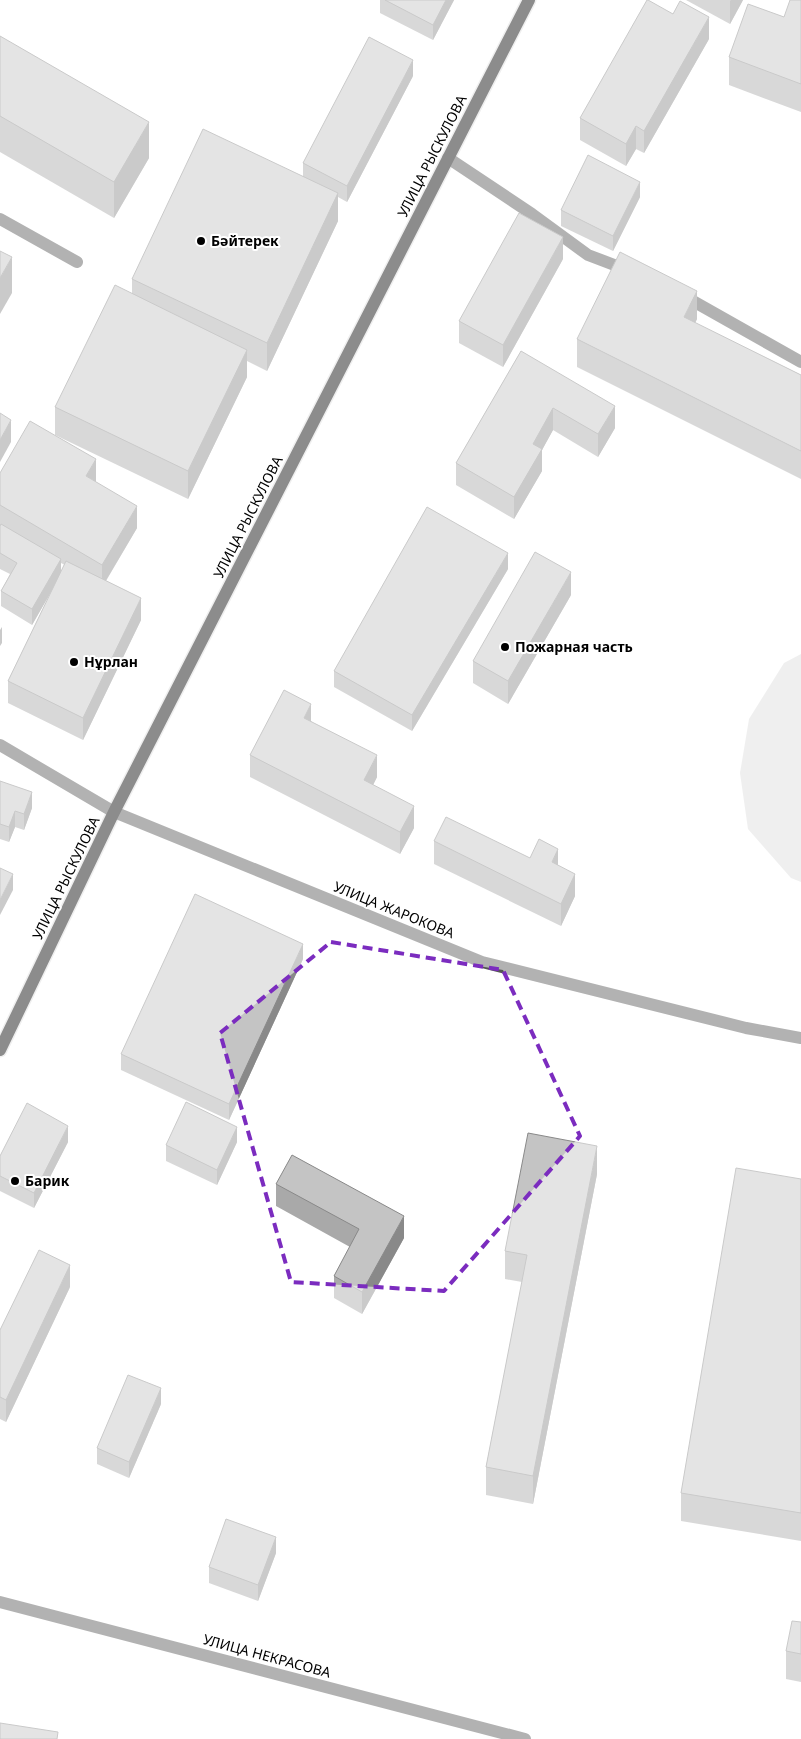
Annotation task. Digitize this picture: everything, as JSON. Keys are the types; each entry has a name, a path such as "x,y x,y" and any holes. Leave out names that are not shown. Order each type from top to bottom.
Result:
{"main road":[{"name":"УЛИЦА РЫСКУЛОВА","path":"0,1050 114,812 529,0"}],"street":[{"path":"448,158 532,214 588,255 641,276"},
{"path":"0,219 77,262"},
{"path":"676,292 801,362"},
{"name":"УЛИЦА ЖАРОКОВА","path":"0,745 114,812 482,962 746,1028 801,1038"},
{"name":"УЛИЦА НЕКРАСОВА","path":"0,1602 526,1739"}],"highlighted area":[{"path":"331,942 503,970 580,1136 444,1291 291,1282 220,1033"}],"shaded area":[{"path":"801,654 801,882 791,878 748,829 740,773 749,719 784,663"}],"building":[{"path":"385,0 446,0 433,25"},
{"path":"647,0 673,14 680,1 709,17 644,131 636,126 626,144 580,118"},
{"path":"790,0 801,0 801,84 729,57 748,4 784,17"},
{"path":"0,36 149,122 114,182 0,116"},
{"path":"369,37 413,60 347,186 303,163"},
{"path":"203,129 338,193 267,343 132,279"},
{"path":"588,155 640,182 613,236 561,210"},
{"path":"519,213 563,237 503,345 459,321"},
{"path":"0,251 12,257 0,278"},
{"path":"620,252 697,291 684,317 801,375 801,451 577,339"},
{"path":"115,285 247,350 188,471 55,407"},
{"path":"521,351 615,406 598,434 553,408 533,444 542,449 514,497 456,463"},
{"path":"0,413 11,420 0,440"},
{"path":"30,421 96,459 86,476 137,506 102,565 0,505 0,473"},
{"path":"427,507 508,553 412,715 334,671"},
{"path":"1,524 61,559 32,609 1,591 17,563 0,553"},
{"path":"535,552 571,572 508,681 473,661"},
{"name":"Нұрлан","path":"66,561 141,598 83,718 8,681"},
{"path":"284,690 311,704 304,718 377,755 364,780 414,806 400,832 250,755"},
{"path":"0,781 32,792 24,814 15,811 9,827 0,824"},
{"path":"446,817 530,858 539,839 558,849 552,862 575,874 561,904 434,841"},
{"path":"0,868 13,874 0,900"},
{"path":"195,894 303,944 229,1104 121,1054"},
{"path":"186,1102 237,1127 217,1170 166,1145"},
{"path":"27,1103 68,1126 34,1193 0,1176 0,1156"},
{"path":"528,1133 597,1146 533,1476 486,1467 527,1255 505,1251"},
{"path":"292,1155 404,1216 362,1292 334,1276 359,1229 276,1184"},
{"path":"736,1168 801,1179 801,1513 681,1493"},
{"path":"39,1250 70,1265 6,1400 0,1397 0,1330"},
{"path":"128,1375 161,1388 129,1462 97,1448"},
{"path":"226,1519 276,1537 258,1585 209,1567"},
{"path":"792,1621 801,1622 801,1654 786,1651"},
{"path":"0,1723 58,1732 57,1739 0,1739"}],"place":[{"name":"Бәйтерек","path":"201,241"},
{"name":"Пожарная часть","path":"505,647"},
{"name":"Нұрлан","path":"74,662"},
{"name":"Барик","path":"15,1181"}]}
